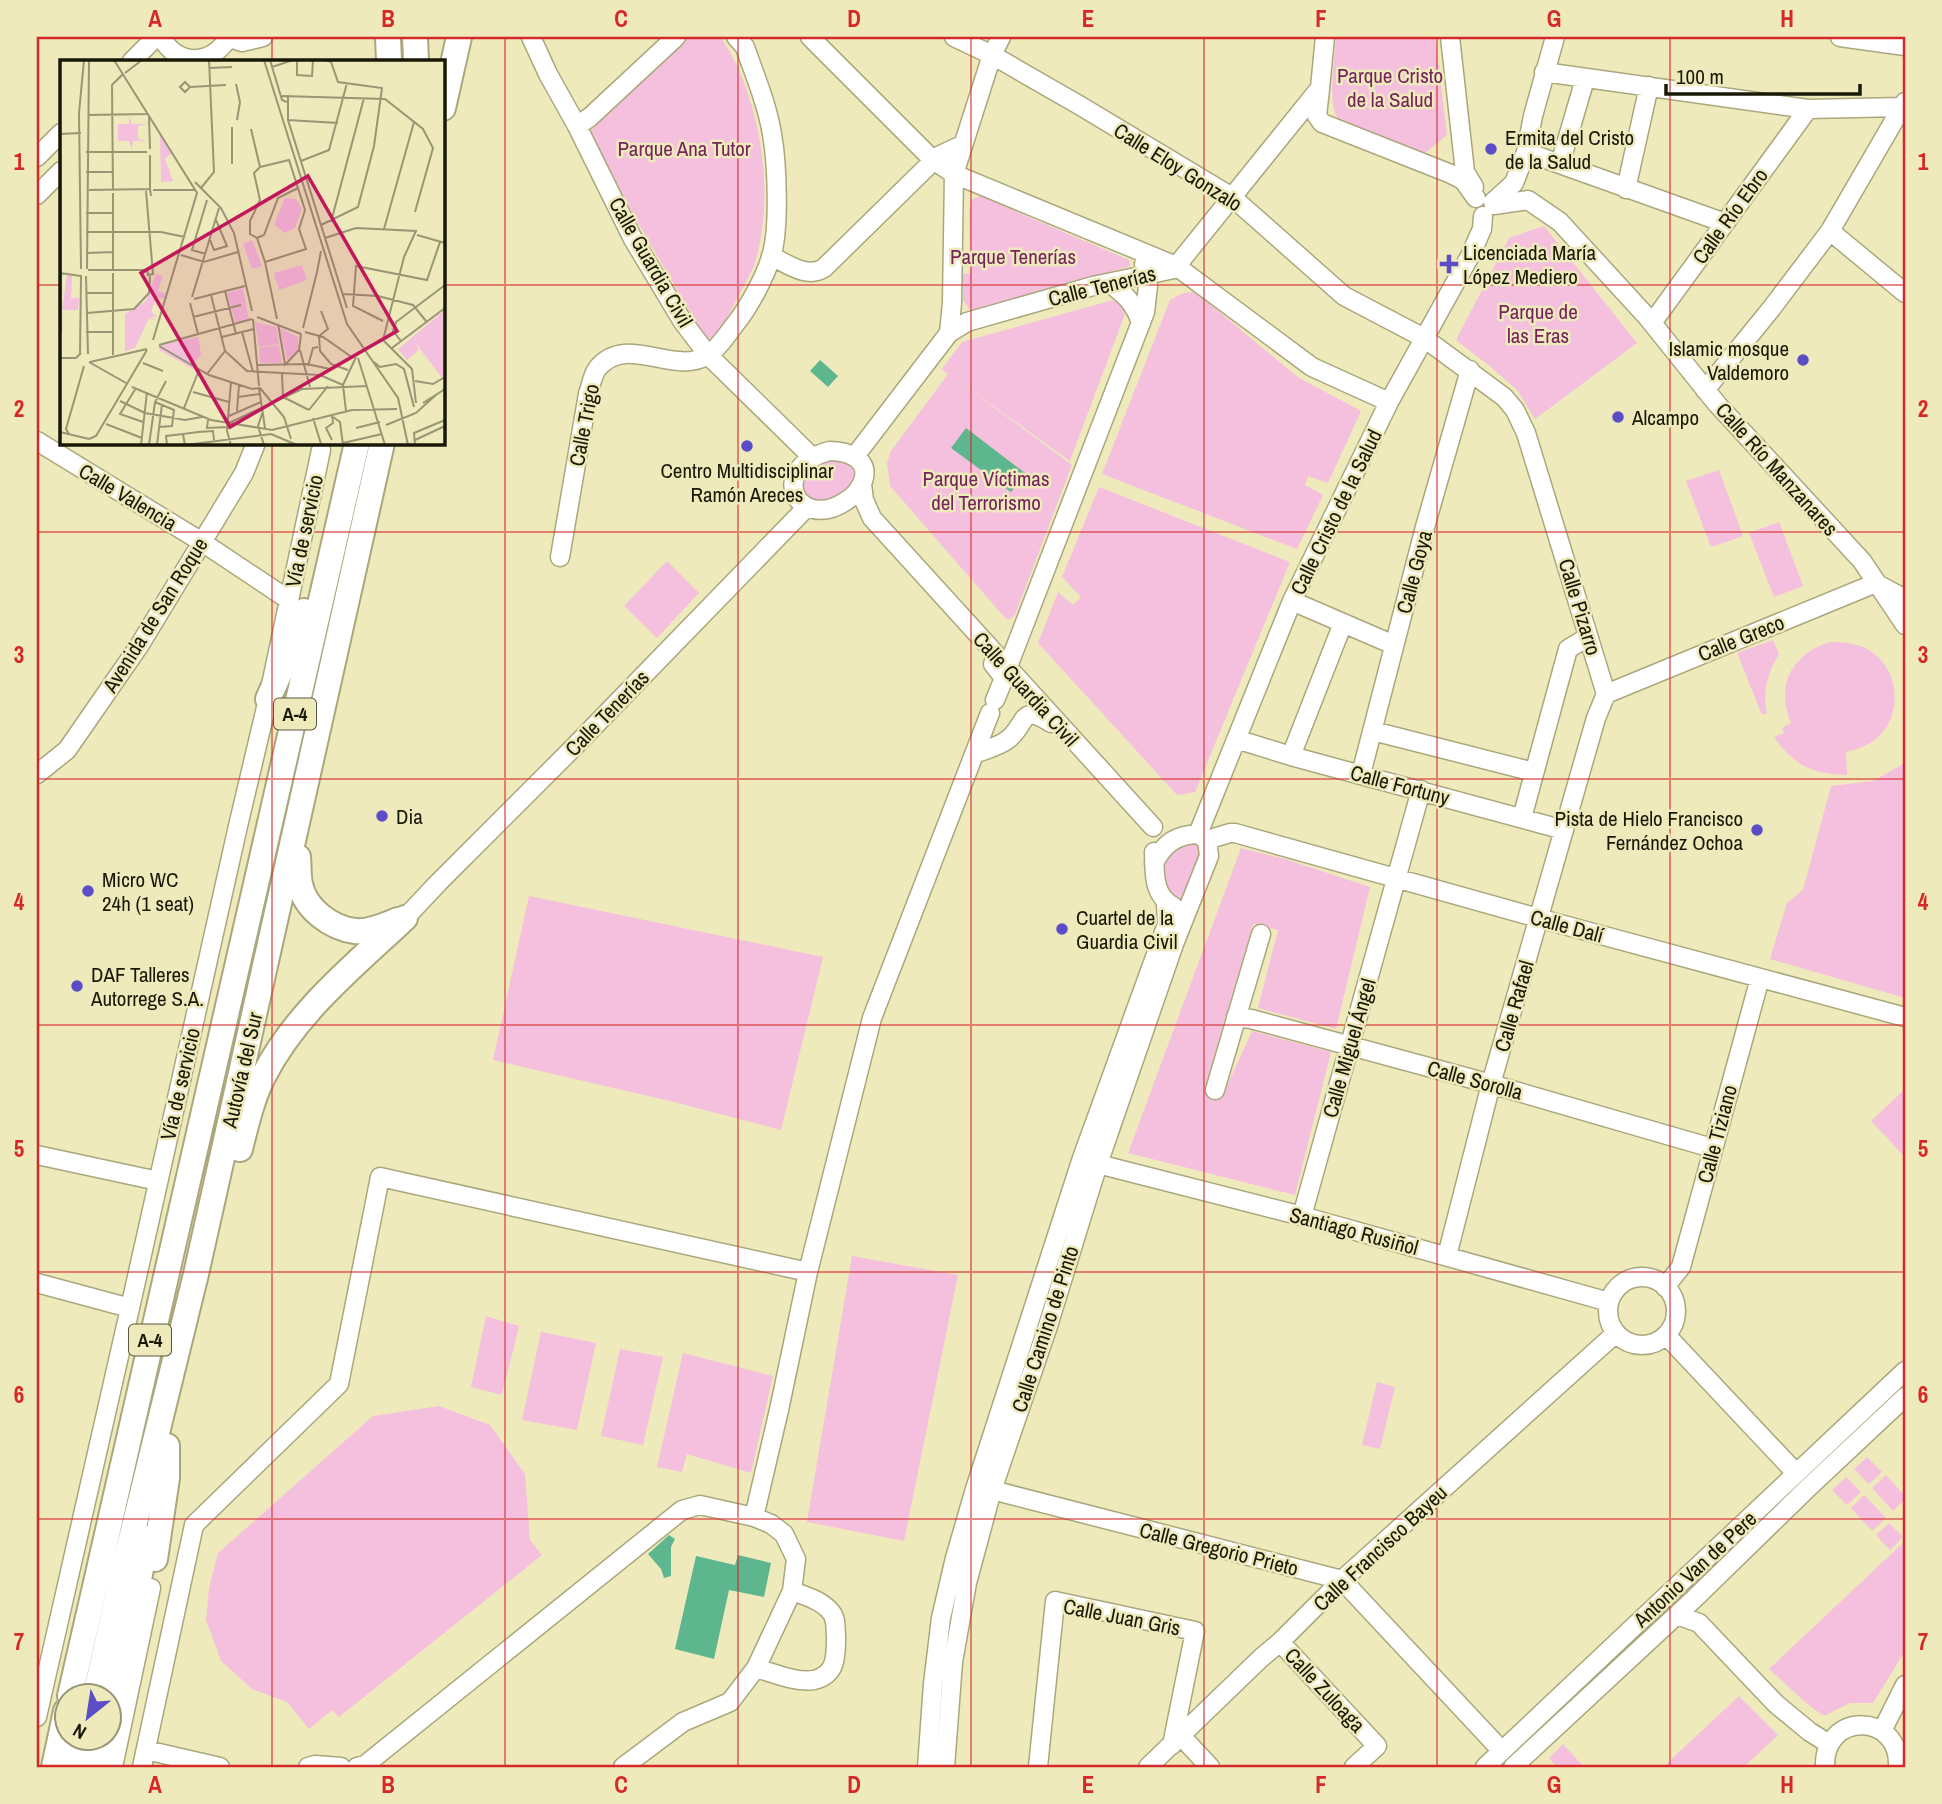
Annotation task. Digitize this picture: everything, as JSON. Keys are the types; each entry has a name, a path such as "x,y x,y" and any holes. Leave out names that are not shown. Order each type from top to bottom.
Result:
{"highway":[{"path":"444,104 459,37"},
{"path":"268,699 296,637 340,468 352,444"},
{"name":"Autovía del Sur","path":"73,1682 357,444"},
{"name":"Autovía del Sur","path":"98,1682 195,1273 382,444"},
{"path":"296,831 300,885 306,900 317,913 334,925 357,932 405,918"},
{"path":"195,1273 227,1205 256,1094 271,1063 315,1005 405,918"},
{"path":"151,1588 167,1478 167,1446 161,1411"},
{"path":"117,1682 158,1478 167,1446"}],"street":[{"path":"133,60 153,37"},
{"path":"161,37 179,59 204,58 214,54 223,47 228,37 242,42 262,37"},
{"name":"Calle Guardia Civil","path":"531,37 633,239 683,322 708,355 812,457"},
{"path":"577,126 676,37"},
{"path":"810,37 932,159 954,174 1176,266 1312,366 1389,402"},
{"name":"Calle Eloy Gonzalo","path":"954,37 992,55 1232,197 1344,296 1424,338"},
{"path":"949,333 954,174 992,55 1001,37"},
{"path":"1325,37 1317,116 1322,123 1451,174 1463,180 1485,204"},
{"path":"1450,37 1465,172 1485,204"},
{"path":"1485,204 1514,183 1525,152 1555,37"},
{"path":"1840,37 1905,46"},
{"path":"708,355 746,311 771,256 776,218 772,133 745,40"},
{"path":"1544,72 1808,109 1904,105"},
{"path":"1560,164 1585,79"},
{"path":"1626,189 1649,86"},
{"name":"Calle Tenerías","path":"855,456 949,333 975,320 1109,282 1174,268 1320,88"},
{"path":"1705,390 1830,231 1904,105"},
{"name":"Calle Río Ebro","path":"1652,323 1808,109"},
{"path":"37,157 60,134"},
{"path":"771,256 809,273 817,273 919,175 932,159 962,145"},
{"path":"1525,152 1725,223"},
{"path":"37,195 60,172"},
{"name":"Calle Río Manzanares","path":"1485,204 1528,200 1560,222 1652,323 1705,390 1862,561 1905,625"},
{"name":"Calle Cristo de la Salud","path":"1195,837 1292,601 1389,402 1470,256 1482,229 1485,204"},
{"path":"1830,231 1905,293"},
{"path":"1007,668 1141,323 1147,300 1146,274 1141,251"},
{"path":"1109,282 1133,303 1141,323"},
{"path":"952,303 964,317 975,320"},
{"name":"Calle Pizarro","path":"1424,338 1504,397 1515,410 1527,433 1606,694"},
{"name":"Calle Trigo","path":"560,557 588,394 596,371 610,356 620,354 684,361 708,355"},
{"name":"Calle Goya","path":"1361,774 1470,370"},
{"name":"Calle Valencia","path":"37,441 202,542 289,600"},
{"name":"Avenida de San Roque","path":"37,775 67,750 139,646 244,473 256,444"},
{"name":"Vía de servicio","path":"37,1717 237,825 268,699 321,450"},
{"path":"827,509 847,500 862,484 864,470 861,462 855,456 840,451 829,451 812,457 797,472 793,488 796,499 807,507 827,509 850,511 872,518"},
{"name":"Calle Guardia Civil","path":"862,484 863,500 872,518 1153,827"},
{"name":"Calle Tenerías","path":"405,918 807,507"},
{"path":"754,1517 808,1272 872,1018 1003,676 934,599 917,576 913,564"},
{"name":"Calle Río Manzanares","path":"1876,583 1905,599"},
{"name":"Calle Greco","path":"1606,694 1876,583"},
{"path":"1292,601 1394,645"},
{"path":"1291,756 1343,623"},
{"path":"1522,818 1568,649 1588,637"},
{"path":"1538,918 1596,718 1606,694"},
{"path":"974,754 1007,740 1028,715 1041,717 1066,733"},
{"path":"1373,730 1534,772"},
{"name":"Calle Fortuny","path":"1236,739 1564,830"},
{"name":"Calle Miguel Ángel","path":"1302,1216 1421,790"},
{"path":"1153,827 1195,837 1209,856 1191,901 1181,908 1175,908 1166,903 1155,884 1153,827"},
{"name":"Calle Dalí","path":"1195,837 1230,833 1905,1017"},
{"path":"1154,863 1169,842 1195,837"},
{"name":"Calle Camino de Pinto","path":"945,1767 953,1662 967,1583 992,1490 1048,1326 1098,1164 1191,901"},
{"name":"Calle Camino de Pinto","path":"927,1767 941,1618 955,1558 1082,1158 1167,924 1166,903"},
{"name":"Calle Rafael","path":"1447,1256 1491,1084 1538,918"},
{"path":"1215,1090 1261,934"},
{"name":"Calle Tiziano","path":"1665,1287 1681,1266 1760,978"},
{"name":"Calle Sorolla","path":"1236,1017 1491,1084 1712,1148"},
{"path":"37,1155 158,1181"},
{"name":"Santiago Rusiñol","path":"1098,1164 1302,1216 1609,1302"},
{"path":"220,1767 144,1759 194,1525 339,1384 380,1177 808,1272"},
{"path":"1642,1277 1653,1279 1665,1287 1675,1302 1676,1313 1674,1325 1666,1335 1647,1345 1636,1345 1616,1333 1610,1323 1609,1302 1622,1284 1642,1277"},
{"path":"37,1283 130,1308"},
{"name":"Calle Francisco Bayeu","path":"1148,1767 1342,1580 1616,1333"},
{"path":"1666,1335 1796,1473"},
{"name":"Antonio Van de Pere","path":"1485,1767 1905,1371"},
{"name":"Antonio Van de Pere","path":"1513,1767 1694,1599 1905,1396"},
{"name":"Calle Gregorio Prieto","path":"992,1490 1342,1580"},
{"path":"357,1767 365,1765 682,1510 700,1505 754,1517 771,1524 784,1534 796,1559 792,1591 756,1668 730,1702 683,1722 623,1767"},
{"path":"1342,1580 1503,1751"},
{"path":"113,1767 151,1588"},
{"path":"756,1668 799,1680 816,1679 829,1672 836,1660 835,1617 828,1608 812,1598 792,1591"},
{"path":"1694,1599 1699,1623"},
{"name":"Calle Juan Gris","path":"1038,1767 1055,1601 1195,1631 1176,1740"},
{"path":"1677,1615 1699,1623 1776,1704 1829,1744"},
{"name":"Calle Zuloaga","path":"1280,1642 1377,1746 1354,1767"},
{"path":"1882,1731 1905,1685"},
{"path":"1825,1767 1825,1754 1837,1734 1859,1725 1871,1726 1890,1738 1896,1747 1898,1767"},
{"path":"1176,1740 1210,1767"},
{"path":"308,1767 341,1767"}],"green space":[{"name":"Parque Ana Tutor","path":"686,37 721,37 747,92 763,163 764,212 755,263 724,322 712,338 706,339 635,218 590,131"},
{"name":"Parque Cristo de la Salud","path":"1336,37 1435,37 1447,135 1425,153 1340,121 1333,105 1332,94"},
{"name":"Parque Tenerías","path":"980,196 1129,260 1130,266 977,310 969,309 963,300 963,274 970,273 969,211 971,200"},
{"name":"Parque de las Eras","path":"1544,226 1637,343 1535,419 1517,390 1456,340 1509,238"},
{"path":"1195,292 1299,378 1361,411 1328,483 1308,476 1305,485 1323,495 1297,549 1102,474 1170,300 1183,293"},
{"name":"Parque Víctimas del Terrorismo","path":"1113,300 1122,307 1125,314 1070,461 953,377 1072,465 1015,615 1006,619 890,486 887,463 891,451 948,374 942,369 962,342"},
{"path":"829,457 848,459 858,474 845,494 819,503 802,495 804,475"},
{"path":"1719,470 1743,536 1711,547 1686,481"},
{"path":"1099,487 1290,562 1195,792 1177,795 1038,643 1058,592 1073,605 1081,597 1062,577"},
{"path":"1779,522 1803,586 1774,597 1749,533"},
{"path":"667,561 699,593 657,638 624,606"},
{"path":"1773,640 1779,654 1767,682 1767,713 1762,715 1737,653"},
{"path":"1830,642 1857,645 1872,652 1888,671 1895,694 1891,719 1885,730 1869,744 1846,752 1847,775 1824,773 1805,767 1789,755 1774,737 1784,733 1782,728 1791,723 1785,696 1790,673 1806,654"},
{"path":"1905,763 1905,998 1770,959 1787,903 1803,890 1831,786 1873,781"},
{"path":"1197,841 1203,849 1185,898 1177,901 1166,888 1163,860 1175,847"},
{"path":"1241,848 1285,859 1370,887 1336,1029 1258,1008 1278,930 1253,924 1204,1091 1222,1097 1252,1031 1331,1052 1295,1195 1128,1153"},
{"path":"529,896 823,957 781,1130 493,1060"},
{"path":"1905,1089 1905,1157 1871,1121"},
{"path":"852,1256 958,1275 904,1541 807,1522"},
{"path":"486,1316 519,1326 502,1395 471,1387"},
{"path":"541,1332 596,1343 577,1430 522,1420"},
{"path":"620,1349 663,1357 643,1445 601,1436"},
{"path":"683,1353 773,1376 751,1473 687,1454 682,1472 657,1467"},
{"path":"1377,1382 1395,1387 1380,1449 1362,1445"},
{"path":"439,1406 490,1425 525,1474 530,1540 542,1555 339,1717 332,1710 309,1729 287,1702 252,1689 221,1661 206,1620 209,1588 218,1553 373,1416"},
{"path":"1867,1457 1882,1472 1869,1484 1854,1469"},
{"path":"1886,1475 1905,1496 1893,1511 1872,1488"},
{"path":"1846,1477 1861,1492 1847,1505 1832,1490"},
{"path":"1864,1495 1886,1518 1872,1531 1851,1508"},
{"path":"1889,1523 1903,1537 1890,1550 1876,1535"},
{"path":"1905,1541 1905,1651 1873,1703 1850,1703 1822,1715 1769,1669"},
{"path":"1739,1696 1778,1735 1744,1767 1663,1767"},
{"path":"1563,1744 1584,1767 1557,1767 1549,1758"}],"shaded area":[{"path":"820,360 838,376 828,387 810,371"},
{"path":"966,428 1025,473 1011,492 951,448"},
{"path":"669,1535 675,1539 671,1547 671,1576 664,1578 661,1569 648,1554"},
{"path":"738,1555 771,1563 764,1597 729,1590 714,1659 675,1649 696,1556 735,1565"}],"place":[{"name":"Ermita del Cristo de la Salud","path":"1491,149"},
{"name":"Licenciada María López Mediero","path":"1449,264"},
{"name":"Islamic mosque Valdemoro","path":"1803,360"},
{"name":"Alcampo","path":"1618,417"},
{"name":"Centro Multidisciplinar Ramón Areces","path":"747,446"},
{"name":"Dia","path":"382,816"},
{"name":"Pista de Hielo Francisco Fernández Ochoa","path":"1757,830"},
{"name":"Micro WC 24h (1 seat)","path":"88,891"},
{"name":"Cuartel de la Guardia Civil","path":"1062,929"},
{"name":"DAF Talleres Autorrege S.A.","path":"77,986"}]}
